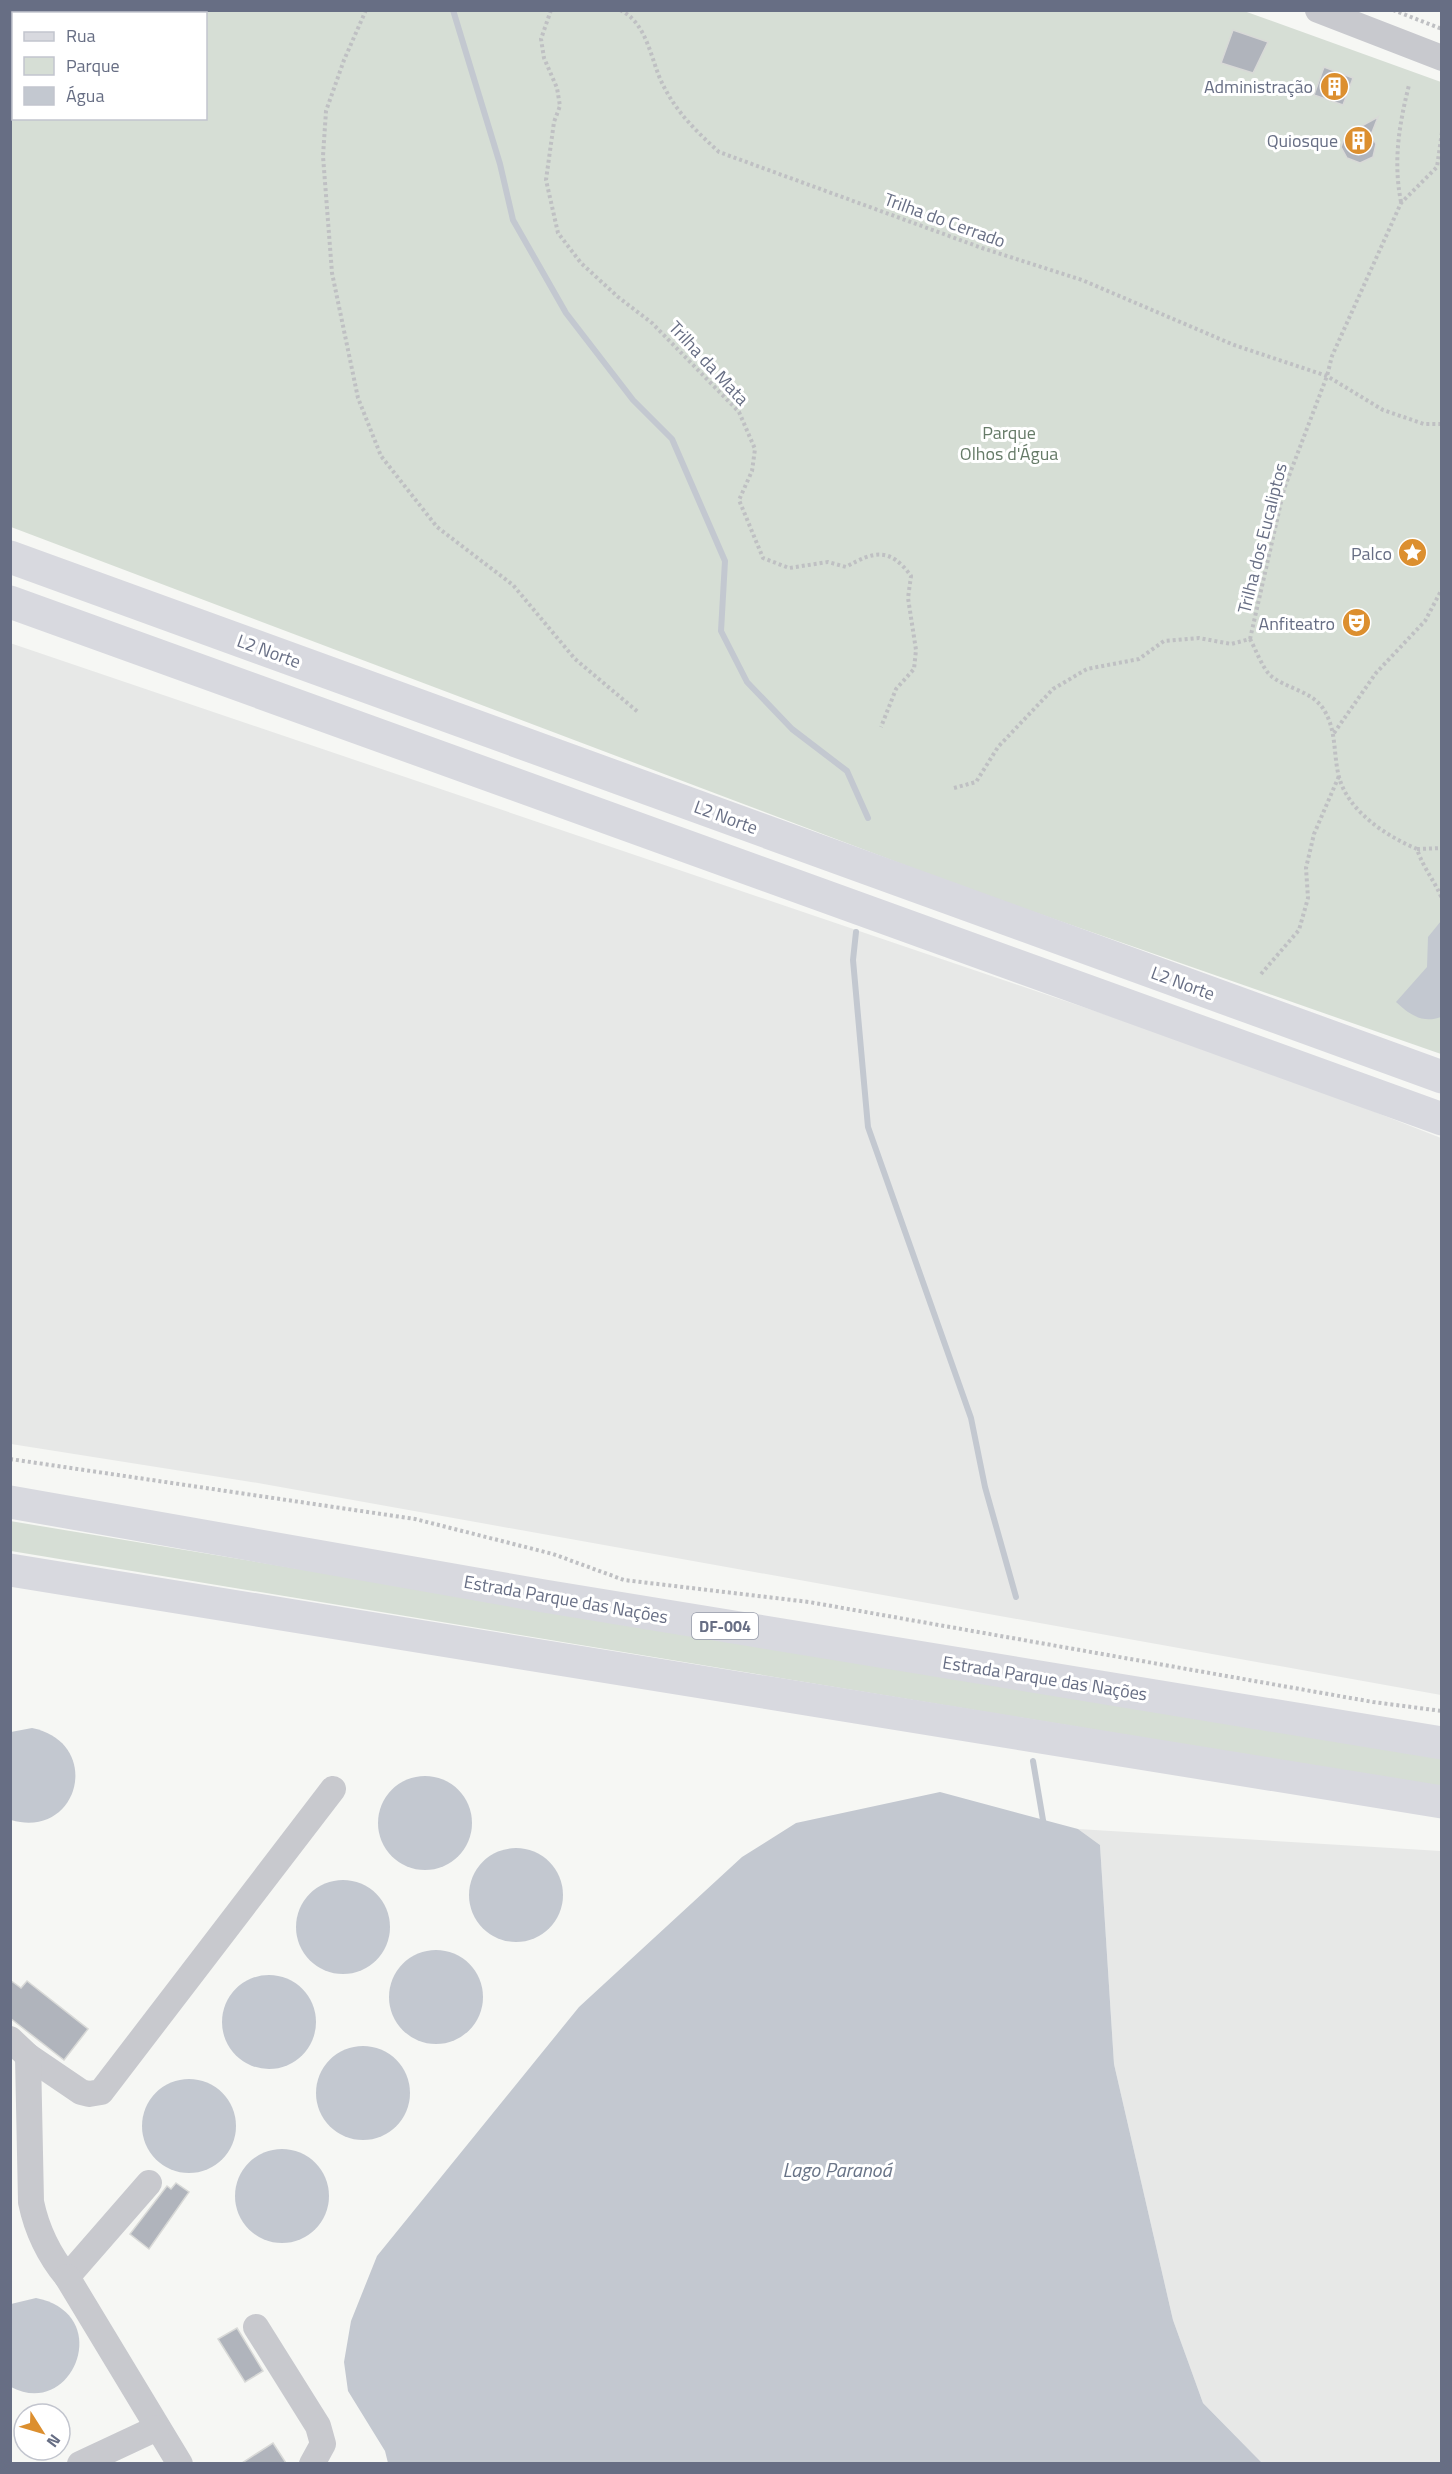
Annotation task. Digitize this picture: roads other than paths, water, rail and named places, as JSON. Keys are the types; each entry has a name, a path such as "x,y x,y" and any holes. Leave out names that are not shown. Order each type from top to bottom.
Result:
{"main road":[{"name":"L2 Norte","path":"10,557 1442,1077"},
{"path":"10,602 1442,1119"},
{"name":"Estrada Parque das Nações","path":"10,1502 544,1596 1442,1743"},
{"path":"10,1570 1442,1802"}],"street":[{"path":"1318,10 1349,18 1442,58"},
{"path":"19,2047 81,2092 96,2094 106,2088 333,1789"},
{"path":"19,2047 35,2223 48,2251 67,2277 180,2463"},
{"path":"67,2277 149,2183"},
{"path":"256,2327 318,2426 323,2444 312,2463"},
{"path":"80,2463 157,2428"}],"water":[{"path":"1441,921 1441,1017 1428,1019 1416,1017 1396,1002 1427,967 1428,937"},
{"path":"32,1728 55,1737 69,1752 75,1769 74,1787 67,1804 53,1816 34,1822 11,1820 11,1732"},
{"path":"425,1776 443,1779 458,1790 469,1805 472,1823 469,1841 458,1856 443,1867 425,1870 407,1867 392,1856 381,1841 378,1823 381,1805 392,1790 407,1779"},
{"name":"Lago Paranoá","path":"940,1792 1078,1829 1100,1845 1114,2064 1173,2320 1203,2403 1262,2463 388,2463 385,2451 348,2391 344,2362 351,2321 377,2256 579,2007 742,1857 796,1823"},
{"path":"516,1848 534,1851 549,1862 560,1877 563,1895 560,1913 549,1928 534,1939 516,1942 498,1939 483,1928 472,1913 469,1895 472,1877 483,1862 498,1851"},
{"path":"343,1880 361,1883 376,1894 387,1909 390,1927 387,1945 376,1960 361,1971 343,1974 325,1971 310,1960 299,1945 296,1927 299,1909 310,1894 325,1883"},
{"path":"436,1950 454,1953 469,1964 480,1979 483,1997 480,2015 469,2030 454,2041 436,2044 418,2041 403,2030 392,2015 389,1997 392,1979 403,1964 418,1953"},
{"path":"269,1975 287,1978 302,1989 313,2004 316,2022 313,2040 302,2055 287,2066 269,2069 251,2066 236,2055 225,2040 222,2022 225,2004 236,1989 251,1978"},
{"path":"363,2046 381,2049 396,2060 407,2075 410,2093 407,2111 396,2126 381,2137 363,2140 345,2137 330,2126 319,2111 316,2093 319,2075 330,2060 345,2049"},
{"path":"189,2079 207,2082 222,2093 233,2108 236,2126 233,2144 222,2159 207,2170 189,2173 171,2170 156,2159 145,2144 142,2126 145,2108 156,2093 171,2082"},
{"path":"282,2149 300,2152 315,2163 326,2178 329,2196 326,2214 315,2229 300,2240 282,2243 264,2240 249,2229 238,2214 235,2196 238,2178 249,2163 264,2152"},
{"path":"36,2298 60,2308 74,2323 79,2342 76,2361 67,2378 52,2389 33,2393 11,2387 11,2304"}],"waterway":[{"path":"453,10 500,164 513,220 566,313 633,400 672,439 725,561 721,631 747,682 792,729 847,771 868,818"},
{"path":"856,932 853,960 868,1127 971,1418 985,1487 1016,1597"},
{"path":"1033,1761 1044,1826"}],"place":[{"name":"Administração","path":"1334,86"},
{"name":"Quiosque","path":"1359,140"},
{"name":"Palco","path":"1413,553"},
{"name":"Anfiteatro","path":"1356,623"}],"park label":[{"name":"Parque Olhos d'Água","path":"1009,442"}]}
